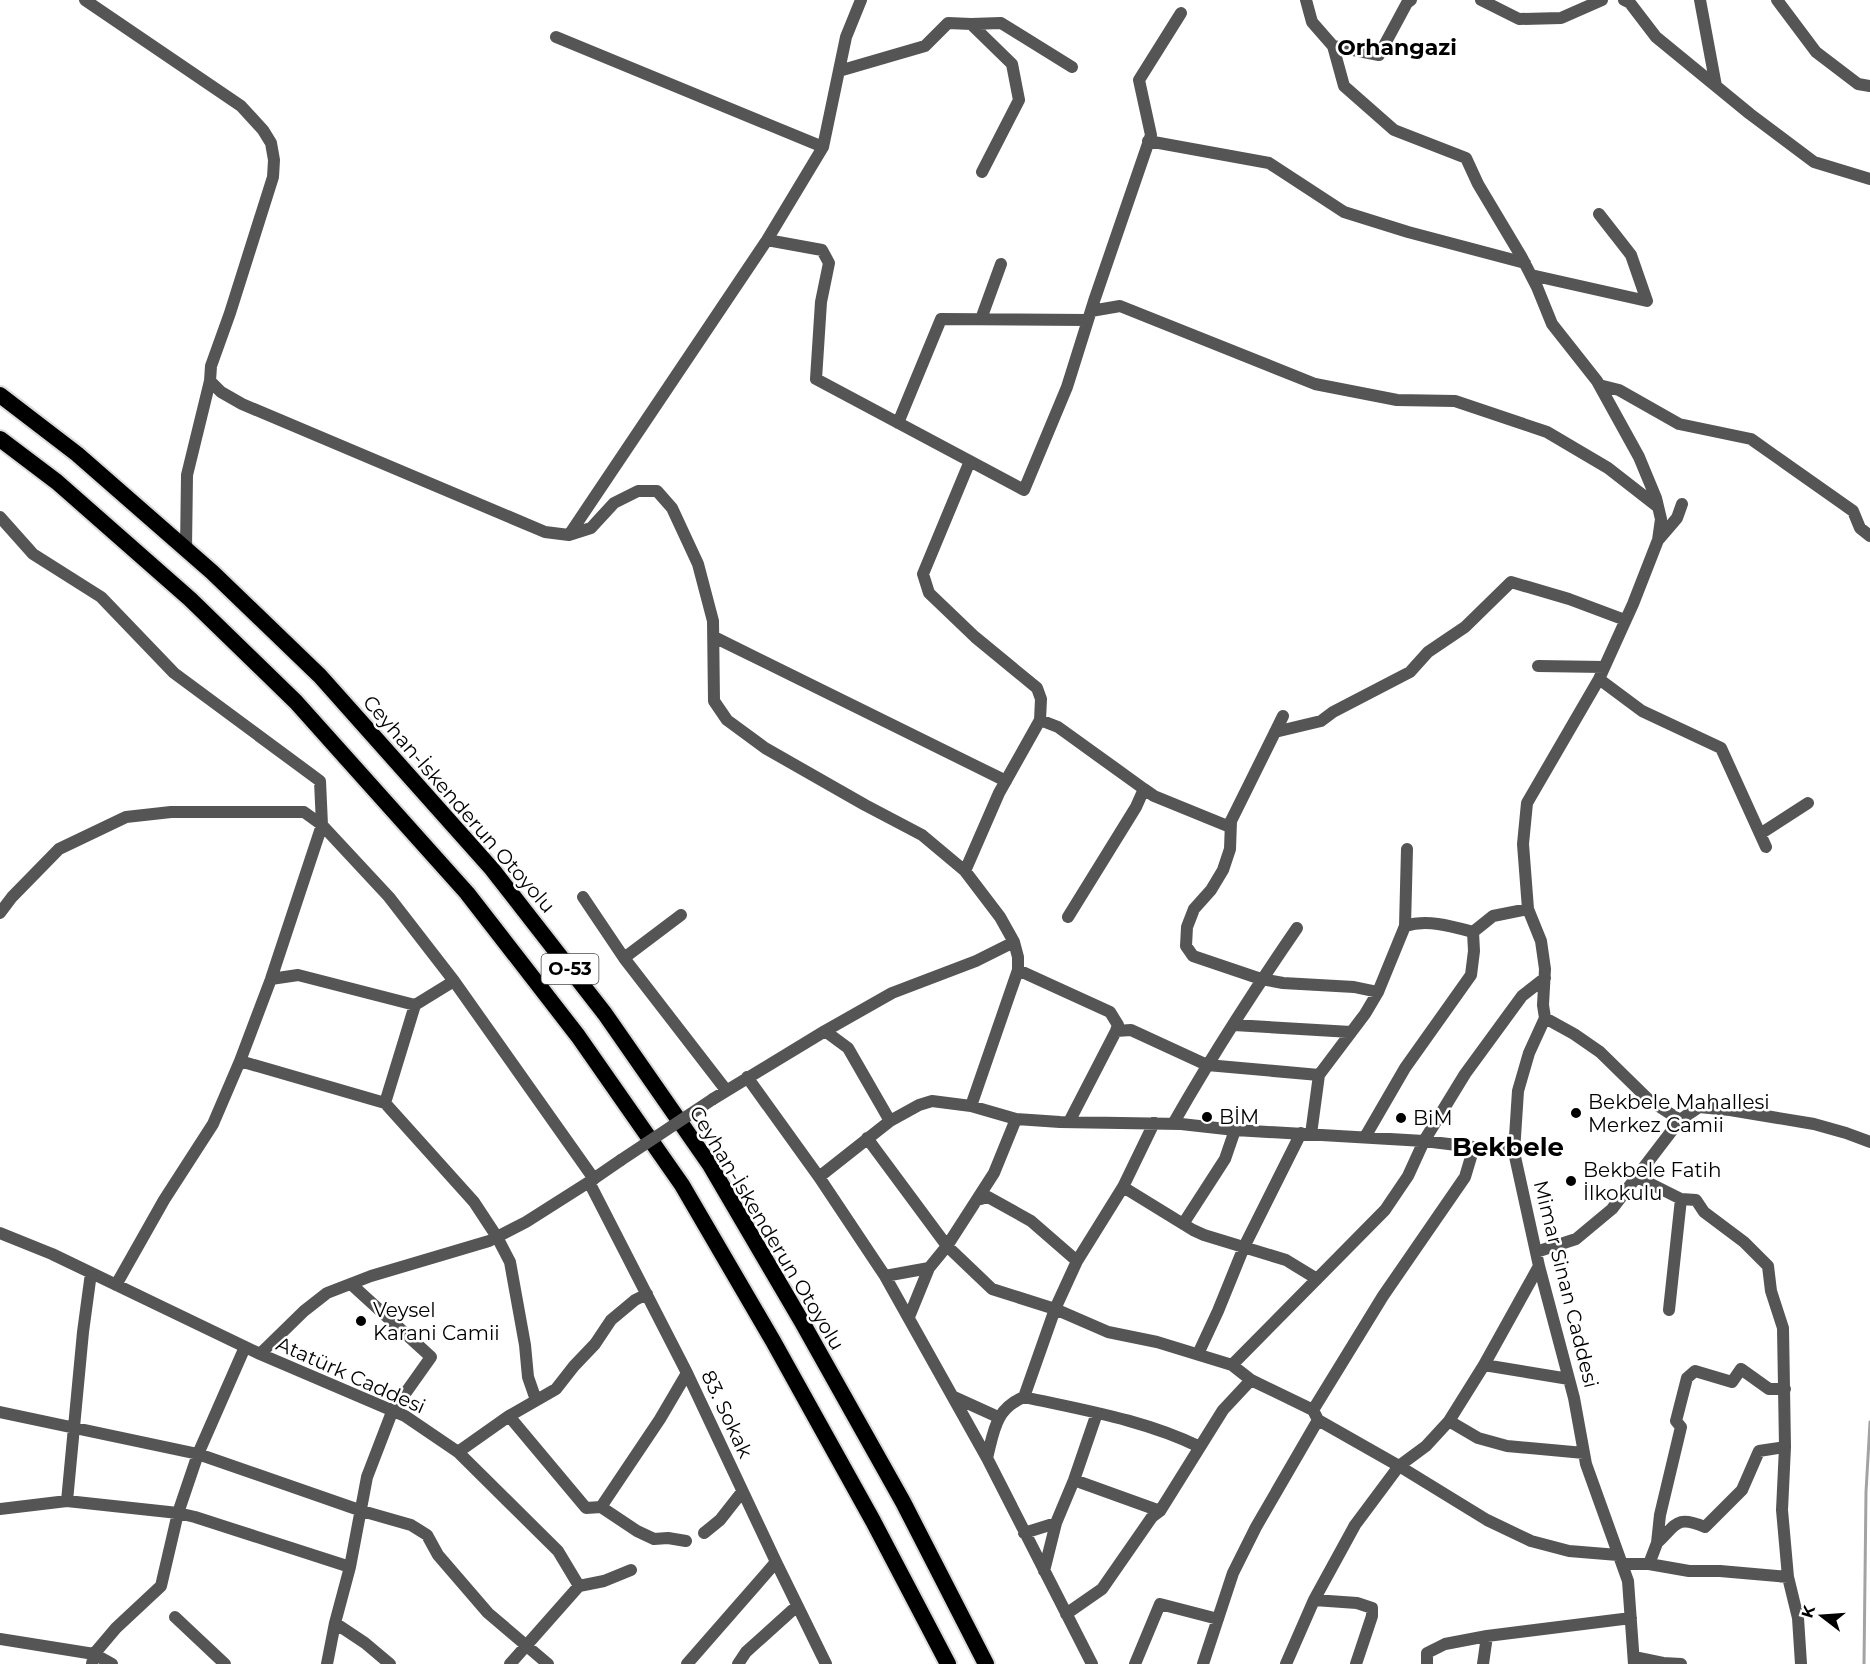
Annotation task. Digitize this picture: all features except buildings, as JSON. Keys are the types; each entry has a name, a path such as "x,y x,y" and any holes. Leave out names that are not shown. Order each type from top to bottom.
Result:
{"highway":[{"name":"Ceyhan-İskenderun Otoyolu","path":"0,395 77,454 186,549 320,676 492,869 605,1014 715,1175 802,1322 903,1502 986,1664"},
{"name":"O-53","path":"0,439 57,482 190,599 296,702 467,893 564,1018 682,1185 868,1510 948,1664"}],"street":[{"path":"85,0 241,106 263,130 271,143 274,160 273,177 211,366 210,381 187,475 186,549"},
{"path":"569,535 767,240 823,147 846,37 861,0"},
{"name":"Mimar Sinan Caddesi","path":"1306,0 1312,22 1333,46 1344,86 1394,130 1466,158 1478,184 1525,263 1552,324 1599,385 1639,457 1661,519 1658,540 1599,679 1527,803 1523,843 1528,909 1541,941 1545,969 1543,1005 1545,1018 1529,1053 1518,1091 1514,1152 1539,1266 1574,1398 1586,1464 1628,1581 1634,1660"},
{"path":"1333,46 1379,55 1407,3 1411,0"},
{"path":"1481,0 1520,19 1562,18 1602,0"},
{"path":"1624,0 1630,3 1656,37 1814,162 1870,179"},
{"path":"1700,0 1716,86"},
{"path":"1777,0 1816,52 1858,84 1870,86"},
{"path":"767,240 822,250 829,263 821,302 816,379 1024,490 1067,387 1089,315 1151,135 1139,80 1181,13"},
{"path":"839,70 925,46 948,23 1001,23 1072,67"},
{"path":"971,24 1012,64 1019,100 982,172"},
{"path":"556,38 823,147"},
{"path":"1148,141 1269,163 1344,212 1408,232 1525,263"},
{"path":"1531,275 1647,301 1631,255 1599,214"},
{"path":"981,319 1001,264"},
{"path":"898,423 941,319 1089,315 1120,306 1315,384 1397,400 1455,401 1547,432 1608,468 1658,507"},
{"path":"210,381 222,392 242,404 545,532 569,535 591,528 614,503 638,491 657,491 672,508 698,564 713,621 714,701 727,720 765,748 922,835 966,871 1000,917 1014,942 1018,957 1018,970 971,1106"},
{"path":"1599,385 1619,390 1679,424 1751,439 1853,510 1860,528 1870,536"},
{"path":"966,871 1006,781 1040,720 1041,699 1037,688 975,637 929,593 923,574 970,461"},
{"path":"1658,540 1677,518 1682,504"},
{"path":"0,517 33,554 101,597 174,673 320,781 322,825 271,979 240,1061 213,1124 164,1200 116,1285"},
{"path":"1275,732 1321,721 1333,712 1410,672 1428,652 1466,627 1511,582 1569,599 1625,620"},
{"path":"714,637 1006,781"},
{"path":"1538,666 1604,667"},
{"path":"1599,679 1642,711 1721,748 1766,848"},
{"path":"1283,716 1231,821 1230,849 1223,870 1211,890 1194,909 1187,927 1186,946 1193,956 1261,979 1283,983 1354,987 1378,992"},
{"path":"1040,720 1058,727 1154,796 1230,827"},
{"path":"1068,917 1136,807 1144,789"},
{"path":"1760,834 1808,803"},
{"path":"0,913 12,897 59,849 126,817 171,812 304,812 322,825"},
{"name":"83. Sokak","path":"322,825 389,897 454,981 592,1181 826,1664"},
{"path":"1198,1354 1244,1247 1306,1133 1319,1075 1365,1014 1378,992 1405,926 1407,849"},
{"path":"583,897 624,958 726,1090"},
{"path":"1473,932 1493,916 1528,909"},
{"path":"624,958 681,915"},
{"path":"1405,926 1415,923 1448,925 1473,932"},
{"path":"1173,1124 1261,979 1297,928"},
{"path":"1365,1137 1406,1068 1471,975 1474,951 1473,932"},
{"path":"260,1354 304,1311 327,1293 371,1276 497,1237 526,1222 592,1181 726,1090 825,1031 892,993 976,961 1014,942"},
{"path":"1018,970 1110,1012 1118,1025 1069,1122"},
{"path":"271,979 298,975 415,1005"},
{"path":"1232,1365 1385,1210 1408,1176 1424,1141 1465,1074 1522,996 1545,978"},
{"path":"385,1103 415,1005 454,981"},
{"path":"1545,1018 1600,1052 1649,1100 1680,1120"},
{"path":"1234,1025 1352,1032"},
{"path":"1116,1032 1131,1030 1207,1065 1319,1075"},
{"path":"825,1031 848,1048 890,1121"},
{"path":"240,1061 385,1103 474,1202 510,1262 525,1345 528,1377 536,1400"},
{"path":"747,1077 819,1177 885,1276 987,1458 1092,1664"},
{"path":"819,1177 890,1121 932,1101 971,1106 1016,1119 1173,1124 1424,1141 1514,1152"},
{"path":"1536,1252 1576,1239 1612,1209 1680,1120 1699,1107 1814,1124 1846,1132 1870,1142"},
{"path":"909,1317 929,1268 947,1246 994,1173 1016,1119"},
{"path":"1024,1397 1054,1310 1077,1261 1123,1187 1154,1124"},
{"path":"1183,1224 1225,1159 1235,1130"},
{"path":"867,1138 947,1246 992,1289 1054,1310 1108,1332 1157,1342 1232,1365 1251,1380 1316,1415 1487,1520 1531,1540 1569,1551 1689,1571 1788,1576"},
{"path":"1203,1664 1233,1573 1256,1527 1383,1296 1465,1177 1474,1147"},
{"path":"1637,1177 1682,1198 1696,1200 1704,1212 1744,1242 1768,1266 1771,1291 1783,1328 1785,1447 1782,1510 1788,1576 1798,1618 1800,1664"},
{"path":"1123,1187 1204,1235 1286,1260 1317,1279"},
{"path":"977,1200 988,1197 1031,1221 1077,1261"},
{"path":"1669,1310 1682,1198"},
{"name":"Atatürk Caddesi","path":"0,1233 52,1254 260,1354 405,1416 458,1452 558,1551 579,1586"},
{"path":"1286,1664 1314,1600 1355,1525 1399,1466 1426,1446 1449,1421 1484,1365 1539,1266"},
{"path":"885,1276 929,1268"},
{"path":"67,1501 91,1273"},
{"path":"327,1664 350,1567 367,1478 392,1412 432,1357 351,1284"},
{"path":"458,1452 509,1416 556,1389 595,1344 611,1320 635,1300 647,1294"},
{"path":"93,1659 116,1628 161,1586 178,1513 198,1454 245,1347"},
{"path":"1484,1365 1569,1379"},
{"path":"1649,1564 1657,1543 1660,1515 1681,1427 1676,1421 1687,1378 1695,1371 1732,1382 1741,1369 1769,1389 1785,1389"},
{"path":"601,1507 660,1419 687,1373"},
{"path":"1066,1614 1102,1589 1152,1517 1160,1511 1223,1410 1251,1380"},
{"path":"954,1397 998,1417"},
{"path":"987,1458 998,1417 1011,1402 1024,1397 1137,1423 1182,1438 1200,1447"},
{"path":"0,1412 198,1454 362,1511 411,1525 427,1535 438,1555 488,1613 548,1664"},
{"path":"1044,1571 1056,1523 1074,1480 1097,1413"},
{"path":"509,1416 586,1508 601,1507 637,1531 654,1539 668,1538 686,1541"},
{"path":"1449,1421 1478,1438 1507,1446 1584,1453"},
{"path":"1657,1543 1679,1522 1689,1520 1705,1527 1742,1490 1759,1451 1785,1447"},
{"path":"1074,1480 1160,1511"},
{"path":"704,1533 720,1520 742,1492"},
{"path":"0,1509 67,1501 178,1513 350,1567"},
{"path":"1024,1533 1056,1523"},
{"path":"687,1664 776,1562"},
{"path":"510,1664 579,1586 604,1581 631,1570"},
{"path":"1314,1600 1357,1603 1372,1608 1372,1616 1356,1664"},
{"path":"1133,1664 1160,1604 1218,1618"},
{"path":"738,1664 746,1652 797,1606"},
{"path":"175,1617 225,1664"},
{"path":"1427,1664 1427,1653 1445,1644 1487,1636 1631,1618"},
{"path":"335,1623 365,1642 390,1664"},
{"path":"1483,1664 1487,1636"},
{"path":"0,1639 112,1664"},
{"path":"1634,1660 1681,1664"}],"waterway":[{"path":"1864,1664 1866,1492 1870,1422"}],"place":[{"name":"Bekbele Mahallesi Merkez Camii","path":"1576,1113"},
{"name":"BİM","path":"1207,1117"},
{"name":"BiM","path":"1401,1118"},
{"name":"Bekbele Fatih İlkokulu","path":"1571,1181"},
{"name":"Veysel Karani Camii","path":"361,1321"}],"district":[{"name":"Orhangazi","path":"1397,47"},
{"name":"Bekbele","path":"1508,1147"}]}
